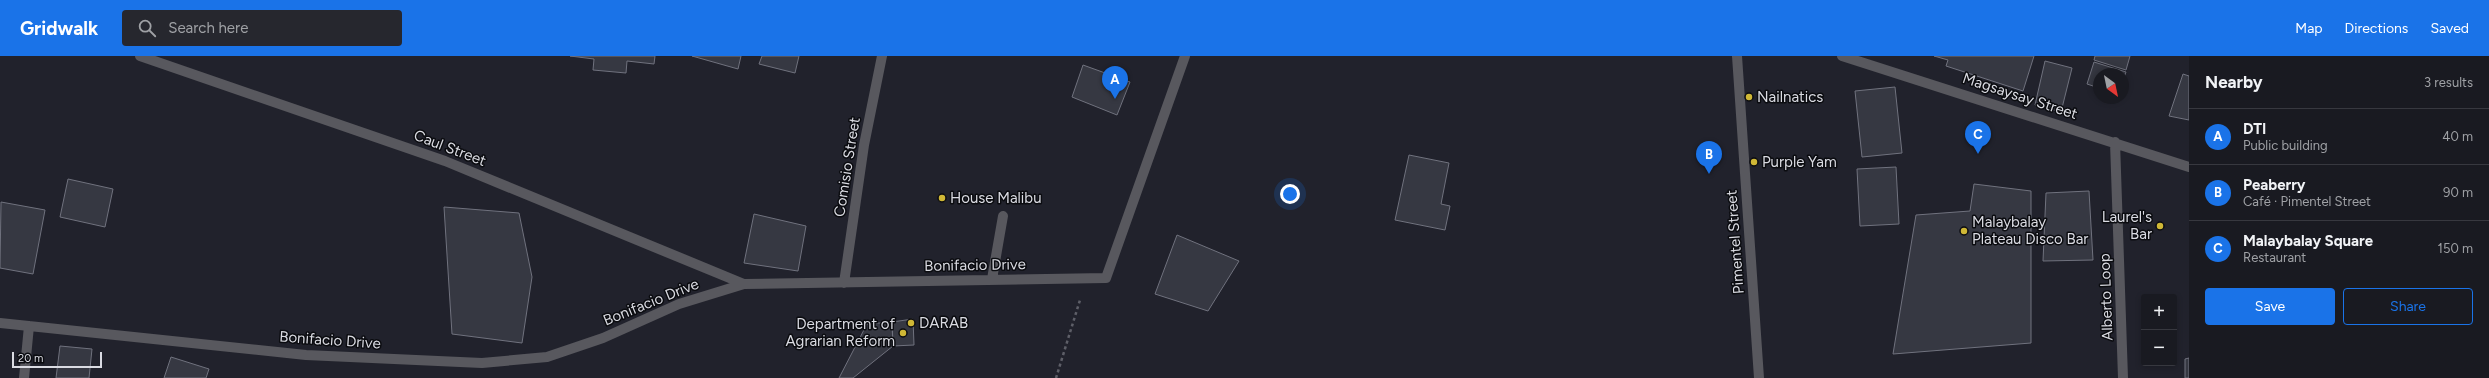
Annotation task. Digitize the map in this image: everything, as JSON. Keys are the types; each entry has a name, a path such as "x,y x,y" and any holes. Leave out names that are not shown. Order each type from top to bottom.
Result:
{"street":[{"name":"Caul Street","path":"140,56 445,161 744,284"},
{"name":"Comisio Street","path":"844,283 864,145 882,56"},
{"name":"Bonifacio Drive","path":"0,323 306,355 482,363 547,357 603,338 679,304 744,284 1106,278 1185,56"},
{"name":"Pimentel Street","path":"1736,56 1759,378"},
{"name":"Magsaysay Street","path":"1842,56 2115,142 2189,167"},
{"name":"Alberto Loop","path":"2115,142 2123,378"},
{"path":"992,279 1002,216"},
{"path":"24,378 29,326"}],"path":[{"path":"1056,378 1087,278"}],"building":[{"path":"570,56 655,56 654,64 627,61 626,73 593,70 594,59"},
{"path":"692,56 741,56 738,69"},
{"path":"762,56 799,56 795,73 759,64"},
{"path":"1934,56 2034,56 2023,91 1946,66 1948,60"},
{"path":"2095,56 2130,56 2127,68 2120,68 2094,60"},
{"path":"2045,61 2072,68 2061,112 2035,105"},
{"path":"2094,62 2113,68 2093,68 2093,86 2087,84"},
{"path":"1083,65 1130,82 1117,115 1072,97"},
{"path":"2183,74 2189,76 2189,120 2169,116"},
{"path":"1895,87 1902,153 1862,157 1855,91"},
{"path":"1409,155 1449,163 1441,204 1450,206 1445,230 1395,220"},
{"path":"1896,167 1899,224 1860,226 1857,169"},
{"path":"68,179 113,189 105,227 60,217"},
{"path":"1974,184 2031,191 2031,343 1893,354 1916,215 1970,211"},
{"path":"2089,191 2093,260 2043,261 2046,193"},
{"path":"1,202 45,210 33,274 0,268"},
{"path":"444,207 519,213 532,277 522,343 452,334"},
{"path":"754,214 806,226 798,271 744,263"},
{"path":"1177,235 1239,261 1208,311 1155,294"},
{"name":"Department of Agrarian Reform","path":"913,319 914,345 893,346 892,322"},
{"path":"892,322 893,346 853,378 839,378 867,324"},
{"path":"60,346 92,349 89,378 56,378"},
{"path":"171,357 209,369 206,378 164,378"},
{"path":"2189,358 2189,378 2185,378 2185,359"}],"place":[{"name":"Nailnatics","path":"1749,97"},
{"name":"DTI","path":"1115,99"},
{"name":"Malaybalay Square","path":"1978,154"},
{"name":"Purple Yam","path":"1754,162"},
{"name":"Peaberry","path":"1709,174"},
{"name":"House Malibu","path":"942,198"},
{"name":"Laurel's Bar","path":"2160,226"},
{"name":"Malaybalay Plateau Disco Bar","path":"1964,231"},
{"name":"DARAB","path":"911,323"},
{"name":"Department of Agrarian Reform","path":"903,333"}]}
